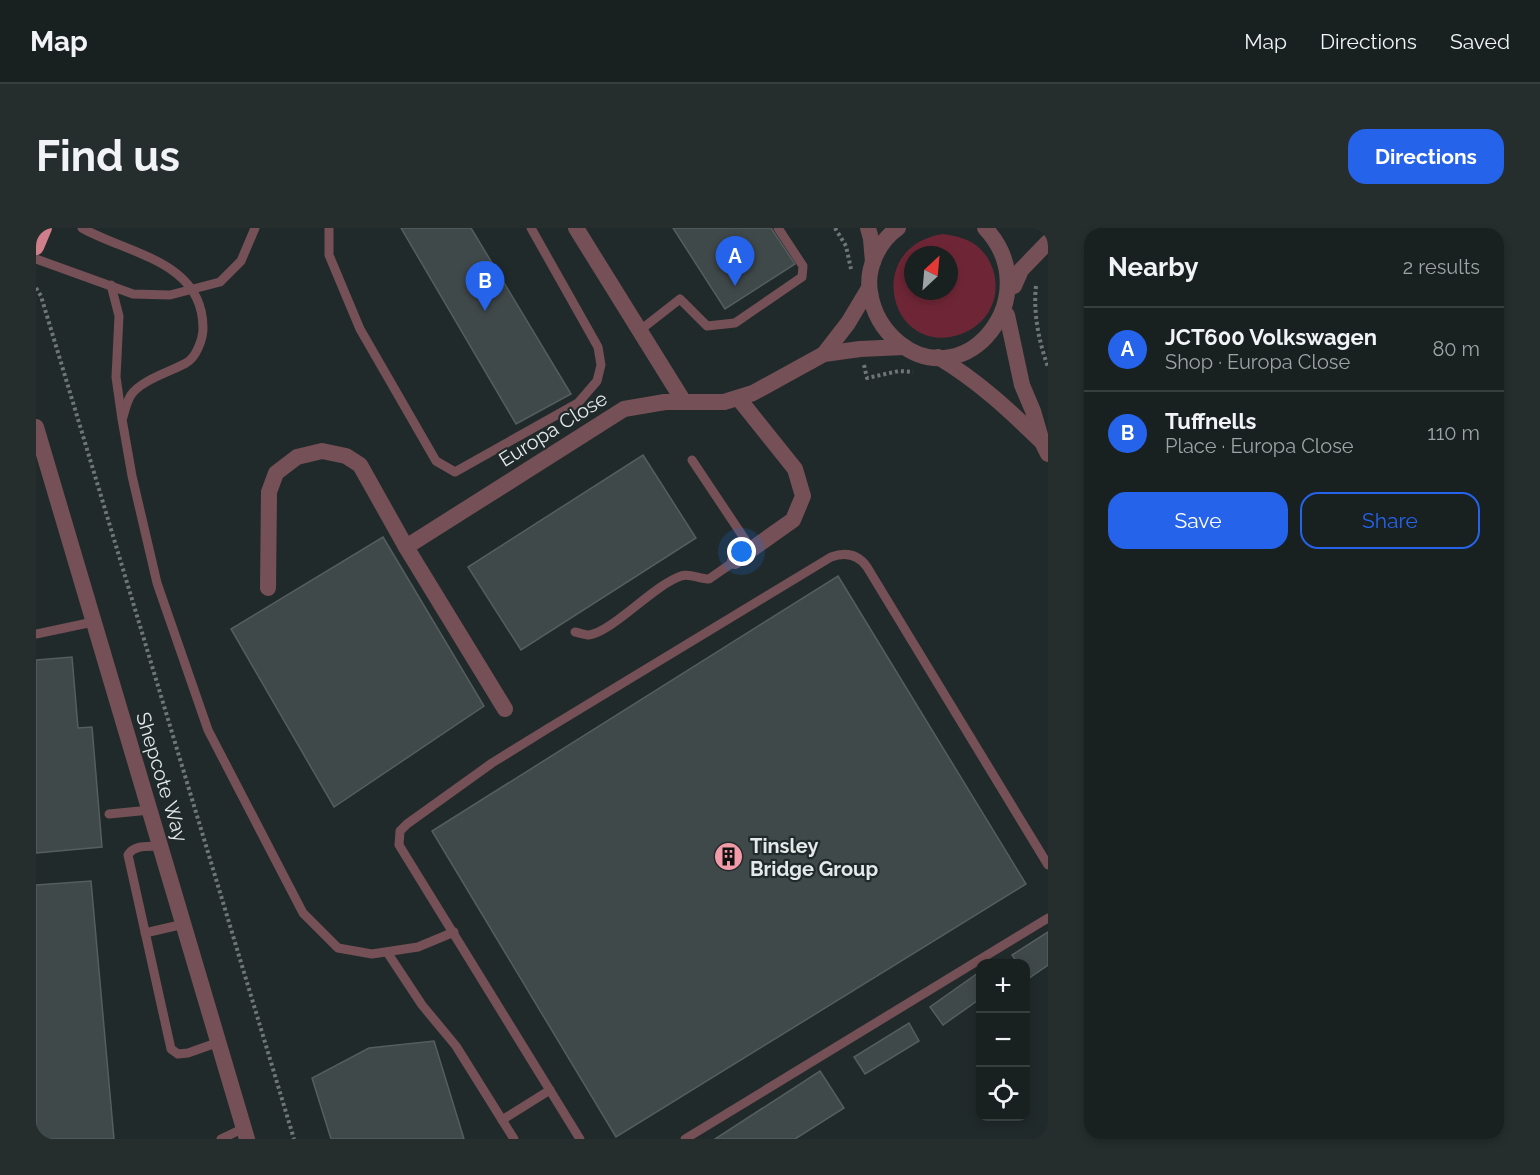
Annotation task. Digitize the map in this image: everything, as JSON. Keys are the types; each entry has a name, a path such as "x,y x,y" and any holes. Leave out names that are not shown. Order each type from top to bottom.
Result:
{"highway":[{"path":"36,247 44,228"}],"street":[{"path":"576,228 684,402"},
{"path":"868,228 873,263 869,288 872,306 879,322 890,336 904,347 920,354 938,357 952,357 979,346 991,338 1007,315 1014,286 1012,272 1006,253 985,228"},
{"path":"873,263 885,240 898,228"},
{"path":"1014,286 1021,270 1048,242"},
{"name":"Europa Close","path":"824,354 858,308 869,288"},
{"path":"1007,315 1022,385 1045,448"},
{"name":"Europa Close","path":"406,547 624,409 665,402 706,403 739,399 824,354 904,347"},
{"path":"938,357 972,378 999,400 1045,448"},
{"path":"735,561 793,520 803,496 795,470 739,399"},
{"name":"Shepcote Way","path":"36,427 246,1134"},
{"path":"268,588 269,492 276,473 297,457 322,451 346,456 360,465 406,547 505,709"}],"lane":[{"path":"82,228 165,264 192,288 203,314 203,338 189,362 155,377 131,394 122,419"},
{"path":"36,259 134,294 170,295 220,282 241,261 255,228"},
{"path":"329,228 329,255 360,329 436,461 455,471 578,403 597,381 601,365 598,347 531,228"},
{"path":"639,331 680,298 707,326 735,323 802,277 803,266 778,228"},
{"path":"111,285 119,316 116,377 122,419 156,583 208,730 303,912 338,948 372,954 418,947 454,932"},
{"path":"692,460 752,550"},
{"path":"580,1139 399,845 399,834 406,824 492,763 831,557 842,554 857,557 867,567 1048,864"},
{"path":"575,632 594,633 607,627 660,587 681,576 709,579 735,561"},
{"path":"36,634 93,622"},
{"path":"109,814 150,810"},
{"path":"160,846 137,847 128,855 171,1049 178,1054 188,1053 219,1042"},
{"path":"685,1139 1048,918"},
{"path":"146,933 183,924"},
{"path":"387,952 422,1005 456,1046 514,1139"},
{"path":"502,1120 550,1090"},
{"path":"221,1139 246,1134"}],"path":[{"path":"835,228 846,246 851,269"},
{"path":"1039,279 1035,306 1042,351 1048,368"},
{"path":"36,288 41,296 294,1139"},
{"path":"861,349 867,378 899,370 920,373"}],"shaded area":[{"path":"943,234 969,241 977,246 990,261 995,280 994,299 985,317 970,330 950,337 928,336 912,327 900,312 894,294 895,274 904,256 904,300 958,300 958,246 915,246 919,242"}],"building":[{"path":"401,228 471,228 571,394 516,424"},
{"path":"673,228 771,228 795,264 725,309"},
{"path":"643,455 696,538 521,650 468,567"},
{"path":"383,537 484,706 334,807 231,629"},
{"name":"Tinsley Bridge Group","path":"838,576 1026,884 616,1137 432,831"},
{"path":"72,657 78,728 92,727 102,847 36,853 36,660"},
{"path":"91,881 114,1139 36,1139 36,885"},
{"path":"1048,932 1048,965 1030,978 1030,959 1015,959 1012,955"},
{"path":"976,974 976,1002 943,1025 930,1007"},
{"path":"909,1023 919,1041 865,1074 854,1057"},
{"path":"434,1041 464,1139 331,1139 312,1078 369,1048"},
{"path":"820,1071 844,1108 795,1139 715,1139"}],"place":[{"name":"JCT600 Volkswagen","path":"735,286"},
{"name":"Tuffnells","path":"485,311"},
{"name":"Tinsley Bridge Group","path":"729,857"}]}
